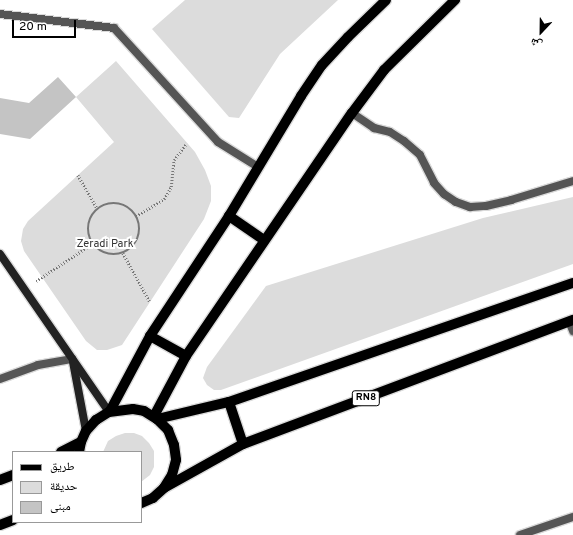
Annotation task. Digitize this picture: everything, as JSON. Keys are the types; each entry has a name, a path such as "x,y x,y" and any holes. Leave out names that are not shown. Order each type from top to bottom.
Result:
{"main road":[{"path":"109,412 150,336 228,216 301,96 322,65 386,0"},
{"path":"156,418 186,356 352,113 384,70 455,0"},
{"path":"228,216 264,240"},
{"path":"65,451 80,447 86,431 96,420 109,412 133,409 156,418 229,402 573,283"},
{"name":"RN8","path":"164,488 243,444 571,321"},
{"path":"150,336 186,356"},
{"path":"229,402 243,444"},
{"name":"RN8","path":"142,503 154,498 164,488 172,475 176,460 174,445 168,430 156,418"},
{"path":"0,480 12,475"},
{"path":"0,525 12,520"}],"street":[{"path":"0,14 114,28 218,142 258,167"},
{"path":"352,113 374,128 390,132 404,141 420,156 434,183 444,194 456,202 470,207 486,206 511,200 573,181"},
{"path":"0,254 109,412"},
{"path":"571,321 573,331"},
{"path":"0,378 38,365 72,359"},
{"path":"72,359 86,431"},
{"path":"520,535 573,517"}],"path":[{"path":"136,216 164,199 171,187 174,160 187,143"},
{"path":"78,175 98,209"},
{"path":"114,203 126,207 136,216 139,223 138,240 133,247 118,255 106,254 95,248 92,244 88,232 88,223 92,215 105,204 114,203"},
{"path":"24,289 92,244"},
{"path":"123,253 150,302"}],"green space":[{"path":"185,0 338,0 280,54 239,118 229,117 152,29"},
{"name":"Zeradi Park","path":"116,61 195,152 205,170 211,186 211,201 204,219 122,345 107,350 97,350 86,341 24,251 21,241 23,229 28,221 114,142 76,97"},
{"path":"573,197 573,264 221,390 214,390 207,385 203,378 207,367 266,286 483,218"},
{"path":"125,433 134,433 142,436 154,451 154,467 150,475 142,481 142,451 103,451 108,441"}],"building":[{"path":"58,77 76,97 30,139 0,134 0,98 29,103"}]}
